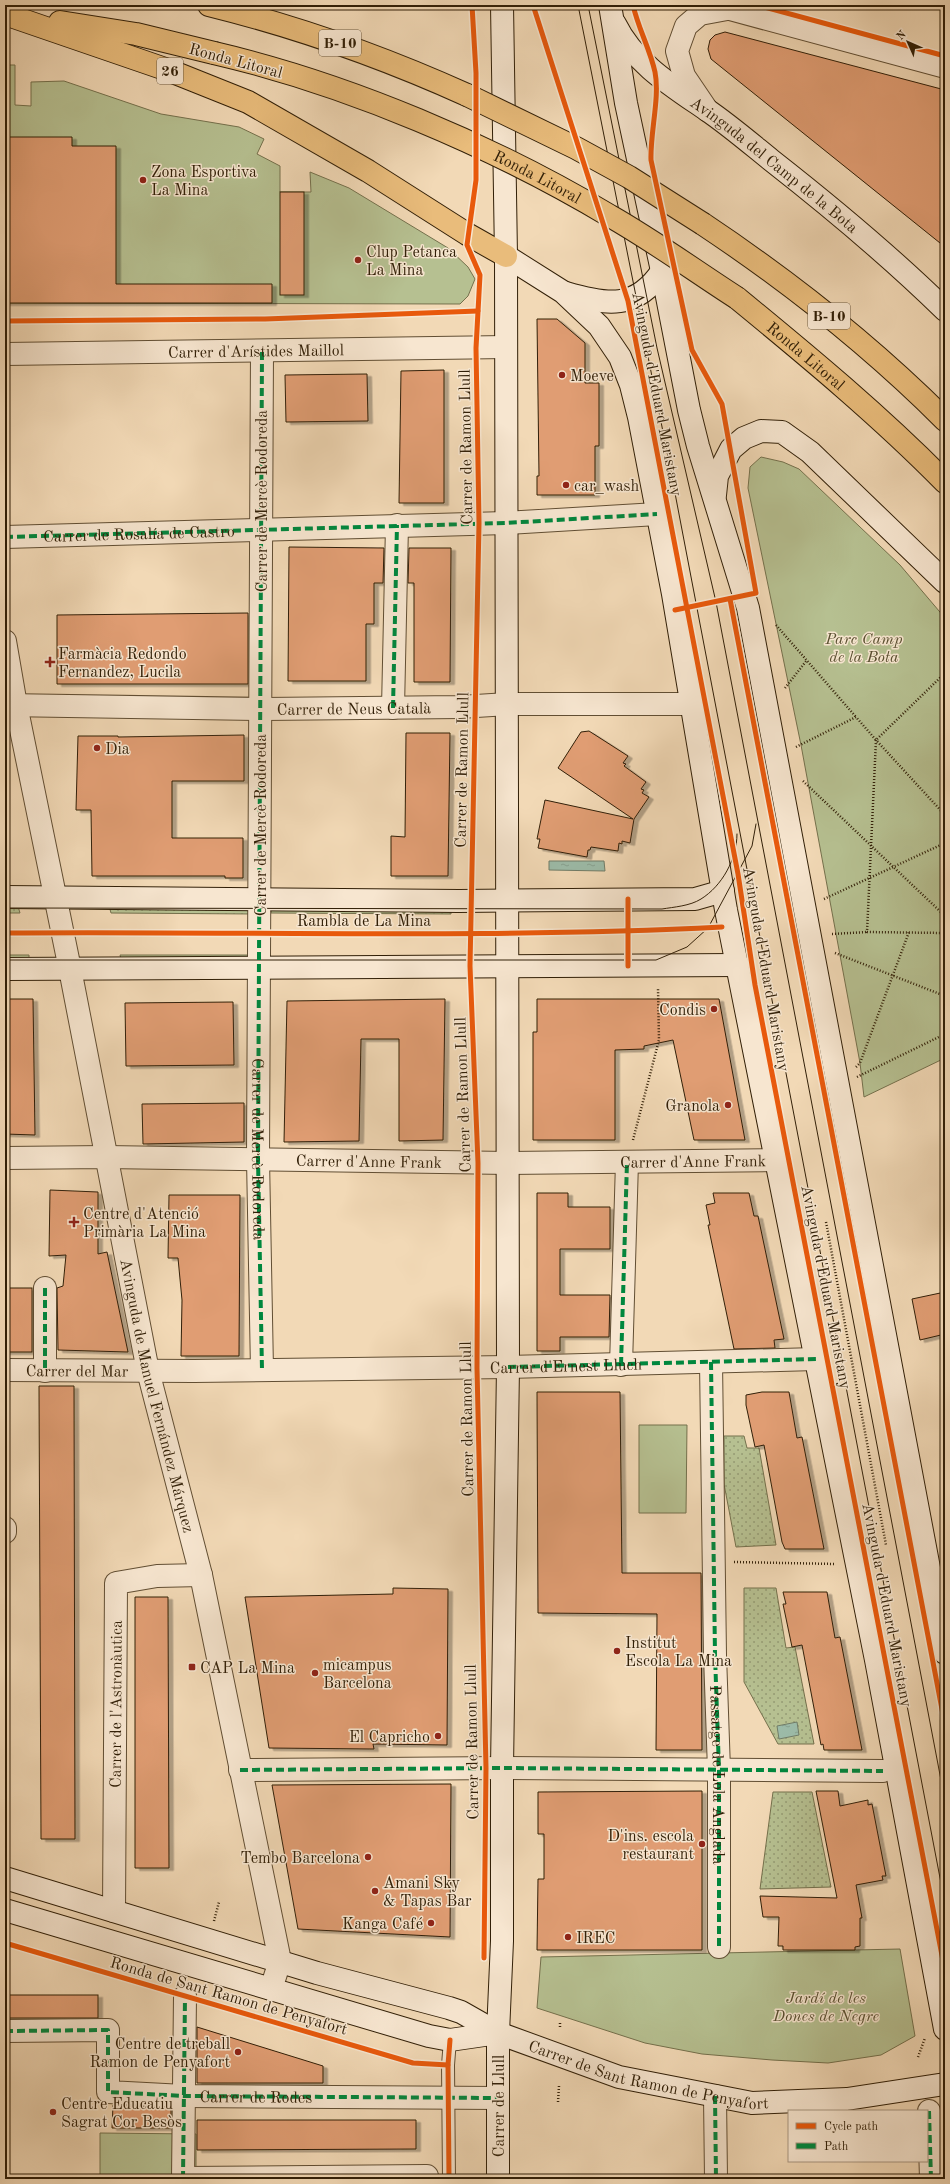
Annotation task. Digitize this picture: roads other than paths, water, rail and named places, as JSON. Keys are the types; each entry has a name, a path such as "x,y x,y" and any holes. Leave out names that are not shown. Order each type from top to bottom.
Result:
{"highway":[{"name":"B-10","path":"209,5 253,16 336,42 414,72 467,95 576,148 629,177 748,254 846,329 895,372 945,420"},
{"name":"26","path":"5,14 168,70 248,102 368,171 467,234 506,256"},
{"name":"Ronda Litoral","path":"5,14 136,34 240,59 318,83 405,115 527,171 611,216 737,298 907,444 945,482"}],"street":[{"path":"502,5 506,256"},
{"name":"Avinguda d'Eduard Maristany","path":"610,7 626,104 662,271 689,410 748,608 945,1653"},
{"name":"Avinguda del Camp de la Bota","path":"610,7 621,36 642,60 681,93 707,110 832,209 945,310"},
{"path":"707,110 684,76 678,51 686,26 700,14 721,7 945,67"},
{"name":"Avinguda d'Eduard Maristany","path":"506,256 563,292 599,326 620,357 631,385 639,417 692,704 723,891 875,1652 945,2029"},
{"name":"Carrer de Ramon Llull","path":"498,2033 502,1941 502,1768 508,1368 506,966 508,704 506,256"},
{"path":"563,292 588,300 617,303 628,300 646,291 662,271"},
{"name":"Carrer d'Arístides Maillol","path":"5,354 262,352 506,347"},
{"name":"Carrer de Mercè Rodoreda","path":"262,352 260,709 261,898 258,968 258,1159 262,1370"},
{"path":"715,499 717,476 732,449 744,438 761,431 782,432 810,452 945,582"},
{"name":"Carrer de Rosalía de Castro","path":"5,536 506,523 656,514"},
{"path":"394,708 397,526"},
{"name":"Avinguda de Manuel Fernández Márquez","path":"5,641 10,705 70,969 148,1371 201,1575 280,1961"},
{"name":"Carrer de Neus Català","path":"10,705 260,709 460,707 508,704 692,704"},
{"name":"Rambla de La Mina","path":"5,897 472,900 695,899 723,891"},
{"path":"5,969 738,965"},
{"path":"5,1158 106,1157"},
{"name":"Carrer d'Anne Frank","path":"106,1157 508,1164 776,1160"},
{"path":"621,1365 628,1162"},
{"path":"45,1288 45,1371"},
{"name":"Carrer d'Ernest Lluch","path":"148,1371 508,1368 816,1359"},
{"name":"Passatge de Lola Anglada","path":"712,1362 715,1655 719,1770 720,1947"},
{"name":"Carrer del Mar","path":"5,1370 148,1371"},
{"name":"Carrer de l'Astronàutica","path":"114,1911 116,1583 157,1576 201,1575"},
{"path":"240,1770 538,1768 883,1771"},
{"path":"5,1878 317,1973 461,2012 498,2033"},
{"name":"Ronda de Sant Ramon de Penyafort","path":"5,1910 428,2036 450,2040 498,2033"},
{"path":"271,1989 280,1961"},
{"path":"185,1996 183,2178 427,2176"},
{"name":"Carrer de Rodes","path":"5,2031 108,2030 108,2092 184,2096 498,2098"},
{"name":"Carrer de Sant Ramon de Penyafort","path":"498,2033 619,2077 752,2103 846,2099 945,2084"},
{"name":"Carrer de Llull","path":"498,2033 498,2179"},
{"path":"715,2096 716,2179"},
{"path":"929,2111 930,2179"}],"lane":[{"path":"449,2179 448,2065 450,2040"}],"water":[{"path":"549,861 604,861 605,871 549,870"},
{"path":"797,1722 799,1735 779,1739 777,1726"}],"tram line":[{"path":"578,5 670,467 945,1904"},
{"path":"588,5 657,348 716,602 945,1801"},
{"path":"5,960 656,960 687,947 708,928 752,846 756,824"},
{"path":"5,908 662,909 692,903 709,894 727,871 734,853 737,834"}],"place":[{"name":"Zona Esportiva La Mina","path":"143,180"},
{"name":"Clup Petanca La Mina","path":"358,260"},
{"name":"Moeve","path":"562,375"},
{"name":"car_wash","path":"566,485"},
{"name":"Farmàcia Redondo Fernandez, Lucila","path":"50,662"},
{"name":"Dia","path":"97,748"},
{"name":"Condis","path":"714,1009"},
{"name":"Granola","path":"728,1105"},
{"name":"Centre d'Atenció Primària La Mina","path":"74,1222"},
{"name":"Institut Escola La Mina","path":"617,1651"},
{"name":"CAP La Mina","path":"192,1667"},
{"name":"micampus Barcelona","path":"315,1673"},
{"name":"El Capricho","path":"438,1736"},
{"name":"D'ins. escola restaurant","path":"702,1844"},
{"name":"Tembo Barcelona","path":"368,1857"},
{"name":"Amani Sky & Tapas Bar","path":"375,1891"},
{"name":"Kanga Café","path":"431,1923"},
{"name":"IREC","path":"568,1937"},
{"name":"Centre de treball Ramon de Penyafort","path":"238,2052"},
{"name":"Centre Educatiu Sagrat Cor Besòs","path":"53,2112"}],"park label":[{"name":"Parc Camp de la Bota","path":"864,647"},
{"name":"Jardí de les Dones de Negre","path":"826,2006"}]}
